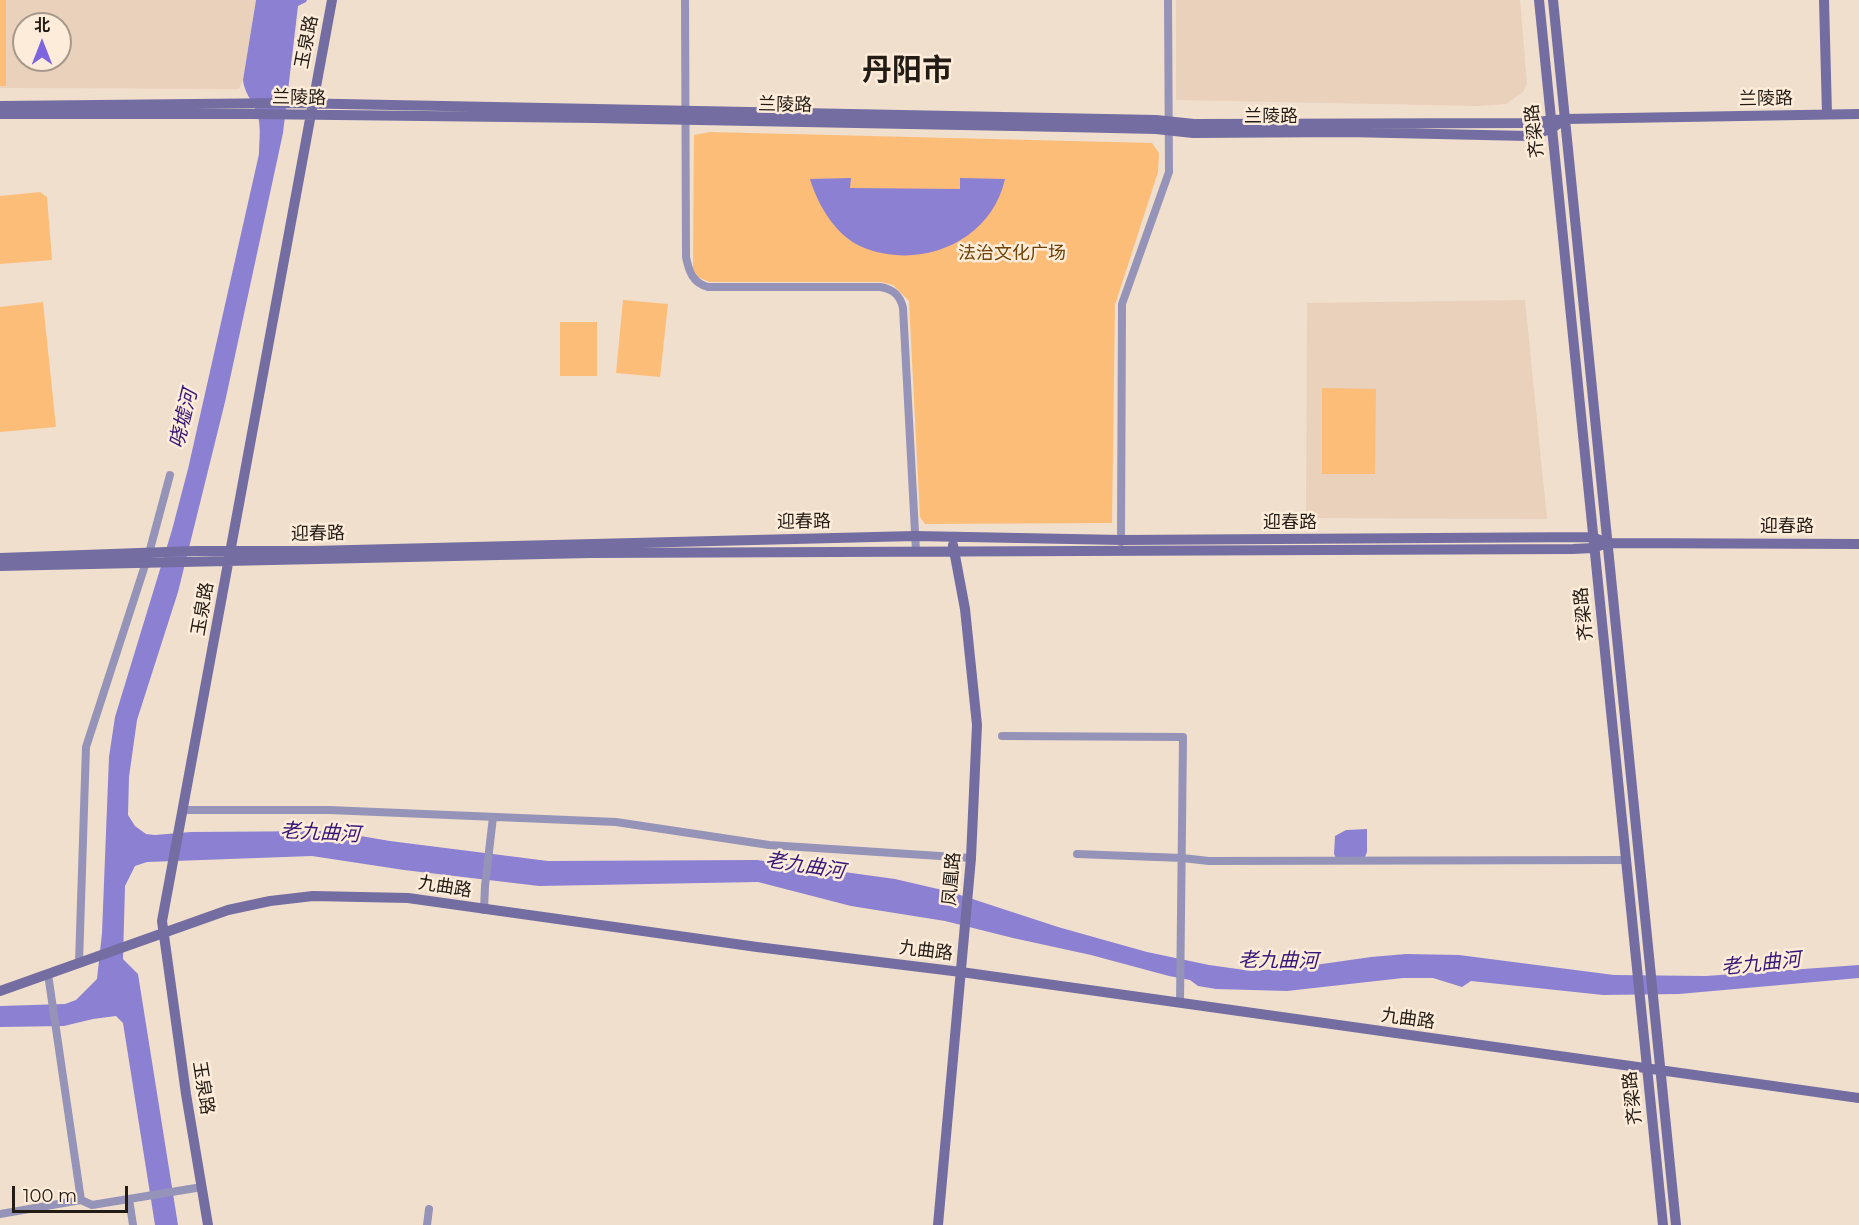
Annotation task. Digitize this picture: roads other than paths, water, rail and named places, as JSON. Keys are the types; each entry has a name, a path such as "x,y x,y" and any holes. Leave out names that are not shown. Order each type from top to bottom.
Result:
{"street":[{"name":"玉泉路","path":"208,1225 162,921 332,0"},
{"path":"685,0 686,257 688,268 693,279 700,285 708,287 880,287 890,288 901,300 916,550"},
{"path":"1121,546 1122,304 1169,172 1168,0"},
{"name":"齐梁路","path":"1539,0 1663,1225"},
{"name":"齐梁路","path":"1553,0 1676,1225"},
{"path":"1824,0 1827,114"},
{"name":"兰陵路","path":"0,114 250,109 290,103 312,109"},
{"name":"兰陵路","path":"0,106 250,109 291,114 312,109 686,115 1066,127 1194,124 1527,123 1551,125 1565,119 1859,114"},
{"path":"79,963 86,747 153,558 170,475"},
{"name":"迎春路","path":"230,556 312,551 915,536 1121,546"},
{"name":"凤凰路","path":"938,1225 971,858 977,725 965,609 952,536"},
{"name":"迎春路","path":"0,566 195,556 954,551 1121,546 1593,542 1859,544"},
{"name":"迎春路","path":"0,558 153,558"},
{"path":"1002,736 1183,737 1180,1004"},
{"path":"1617,779 1631,778"},
{"path":"183,810 329,810 616,822 769,845 971,858"},
{"path":"484,910 493,817"},
{"path":"1077,854 1209,861 1626,860"},
{"name":"九曲路","path":"0,991 228,910 270,901 313,896 408,898 484,910 961,972 1859,1098"},
{"path":"48,974 81,1200"},
{"path":"0,1214 81,1200 92,1205 202,1187"},
{"path":"129,1199 133,1225"},
{"path":"427,1225 429,1209"}],"water":[{"name":"老九曲河","path":"256,0 307,0 298,6 283,133 225,402 178,592 137,720 129,777 128,815 135,826 146,834 331,831 390,841 548,861 757,860 895,879 951,892 1058,927 1147,952 1252,971 1406,954 1459,955 1614,975 1706,976 1859,965 1859,978 1679,994 1603,995 1471,981 1462,987 1433,978 1403,978 1287,991 1216,989 1198,986 1190,980 1091,955 945,921 851,906 758,882 539,886 404,870 312,856 147,862 135,866 125,886 123,959 138,974 178,1225 155,1225 123,1023 116,1016 64,1026 0,1027 0,1006 65,1004 76,1000 97,979 102,933 109,757 115,717 172,530 188,469 259,154 258,116 243,80"},
{"path":"851,178 850,188 960,189 960,178 1005,179 997,201 985,220 969,235 950,246 929,253 907,255 884,254 862,247 844,235 829,218 810,179"},
{"path":"1367,829 1365,857 1336,858 1334,854 1335,836 1346,830"}],"district":[{"name":"丹阳市","path":"907,71"}],"park label":[{"name":"法治文化广场","path":"1012,254"}],"water label":[{"name":"哓墟河","path":"184,419"}]}
